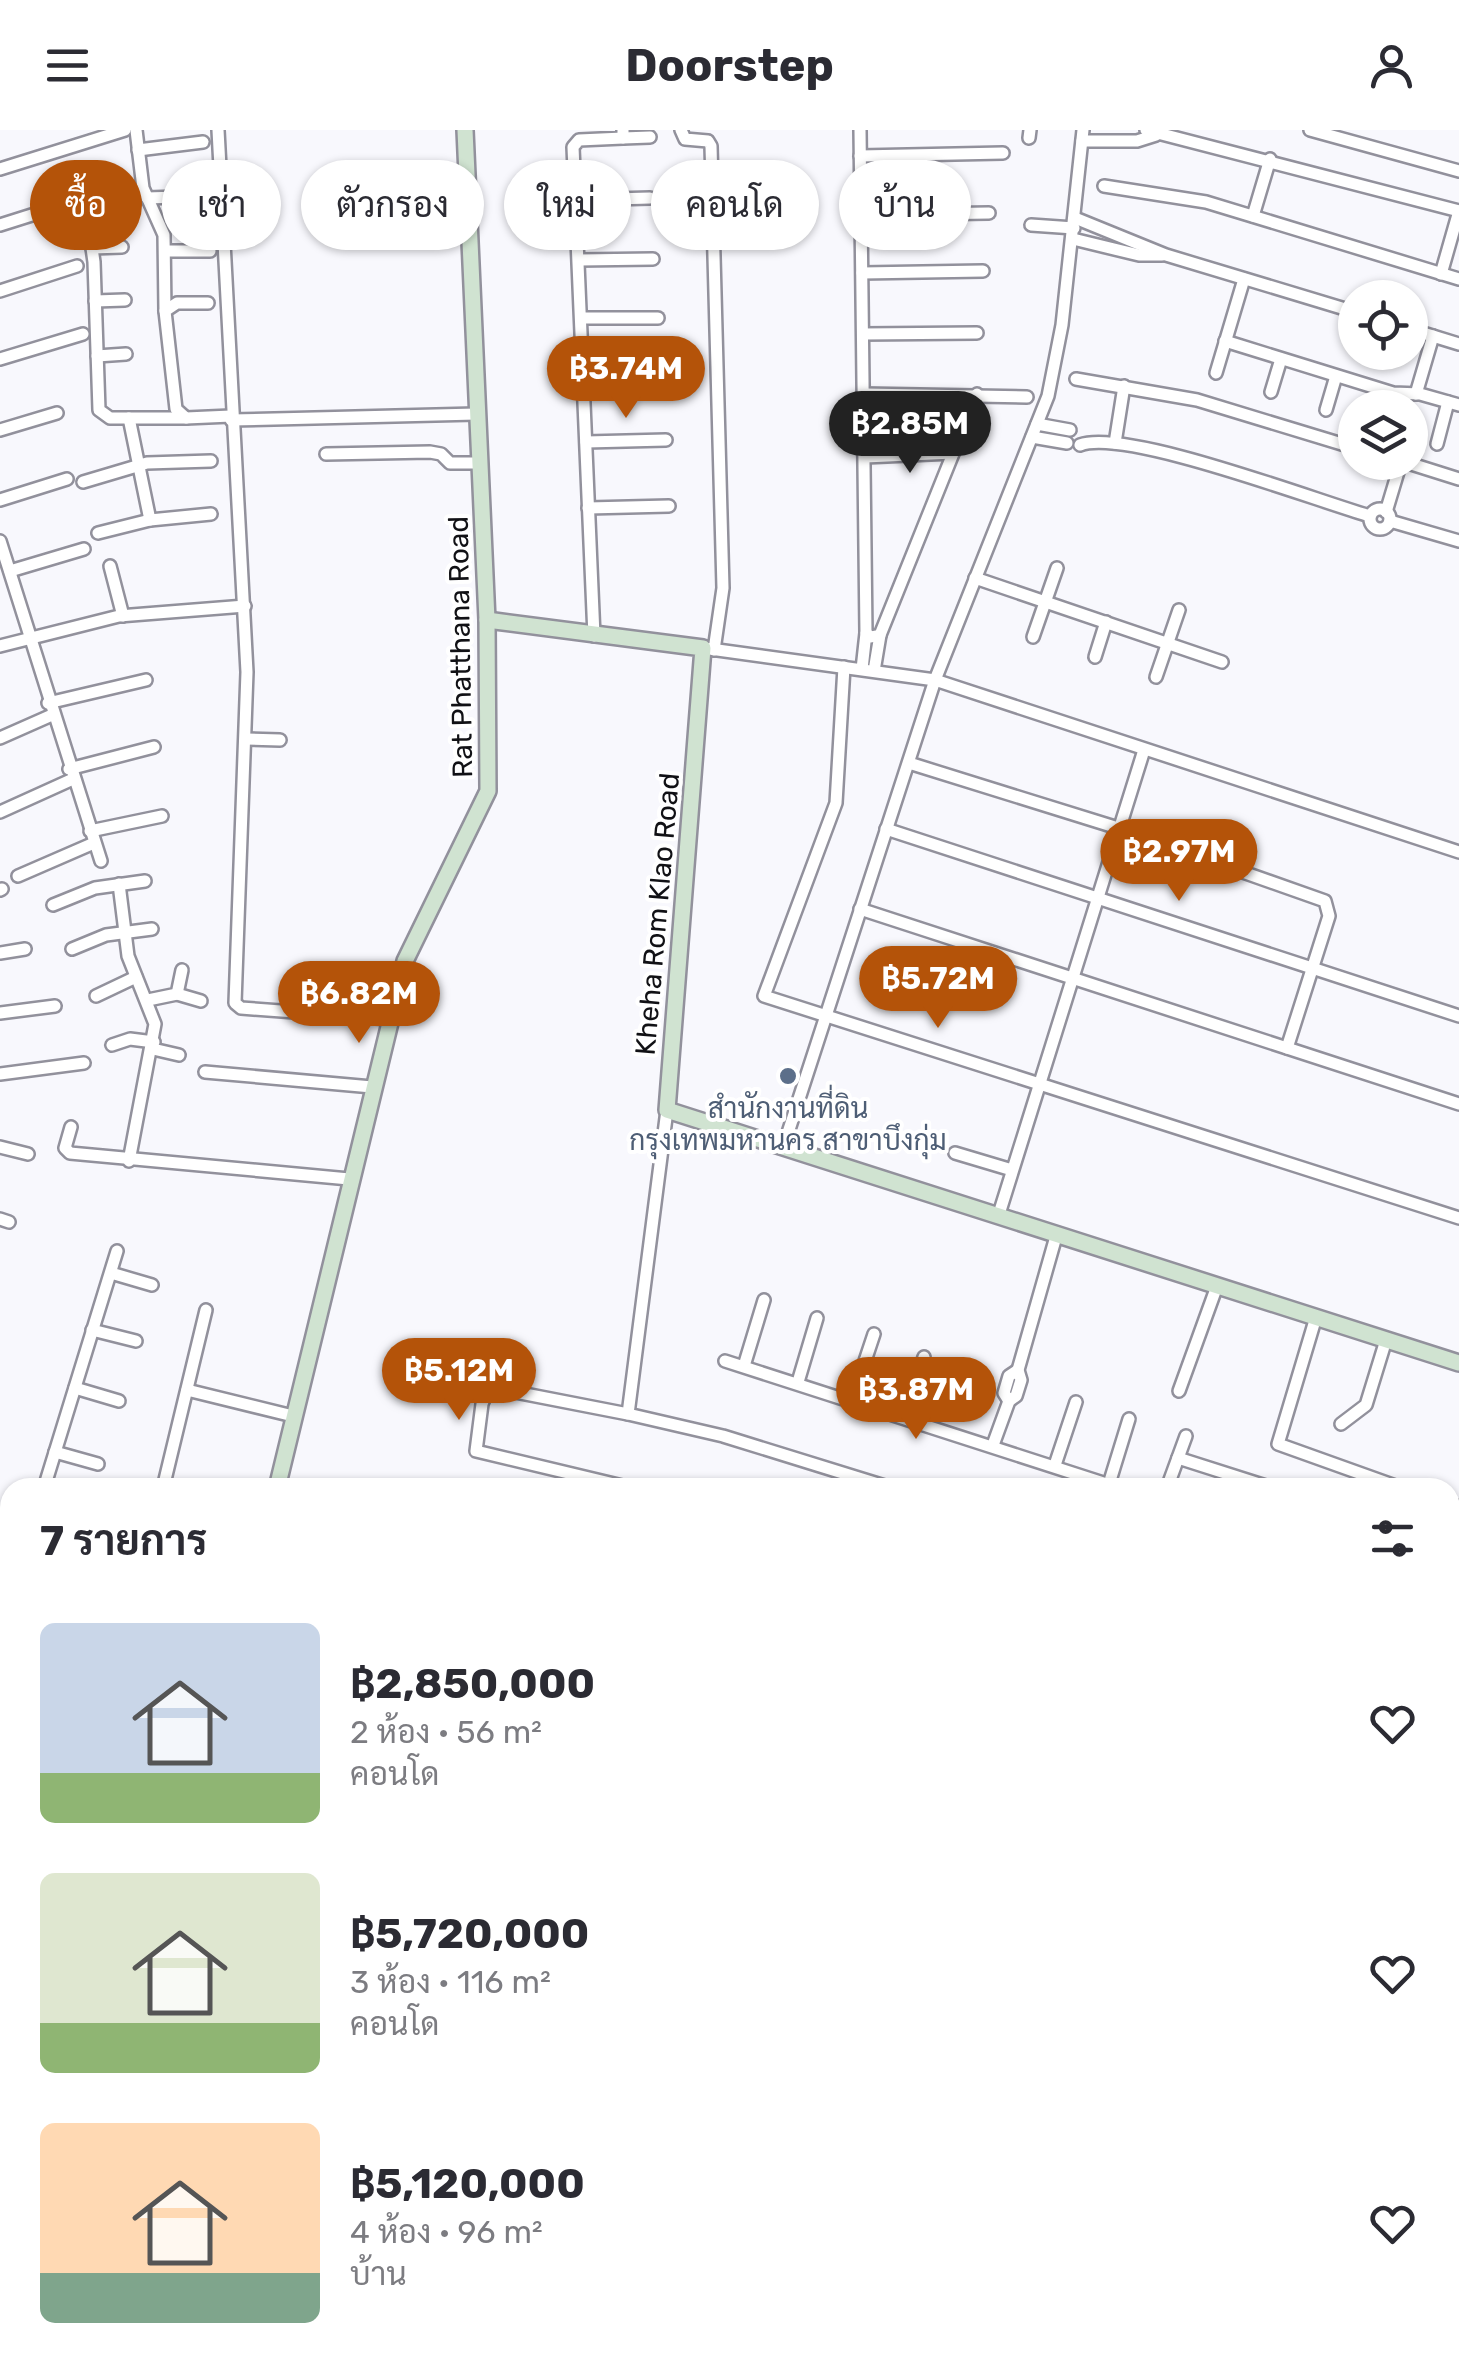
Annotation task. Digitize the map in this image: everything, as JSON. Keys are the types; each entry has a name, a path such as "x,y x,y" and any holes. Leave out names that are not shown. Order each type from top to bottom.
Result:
{"street":[{"path":"0,168 125,130"},
{"path":"136,130 147,198 164,235 165,311 176,409 186,418"},
{"path":"218,130 231,418 245,606 246,739 236,1005 388,1019"},
{"name":"Rat Phatthana Road","path":"279,1478 388,1019 415,934 488,791 487,620 465,130"},
{"path":"680,130 685,139 708,141 711,146 723,588 708,649"},
{"path":"860,130 860,160"},
{"path":"1310,130 1459,171"},
{"path":"784,1145 936,680 1035,430 1062,325 1083,136 1137,141 1151,132 1270,159 1459,211 1441,274"},
{"path":"575,160 575,143 623,134 650,137"},
{"path":"138,150 203,142"},
{"path":"860,156 1003,153"},
{"path":"1253,216 1270,159"},
{"path":"1104,186 1183,196 1459,279"},
{"path":"147,198 162,198"},
{"path":"631,199 650,198"},
{"path":"971,213 989,213"},
{"path":"0,225 30,216"},
{"path":"1032,225 1074,228 1338,307"},
{"path":"1074,228 1139,255 1166,255"},
{"path":"92,250 98,410 110,418 476,414"},
{"path":"578,250 594,636"},
{"path":"862,250 864,456 873,634 868,670"},
{"path":"165,251 210,251"},
{"path":"579,260 653,259"},
{"path":"0,290 77,266"},
{"path":"862,273 983,271"},
{"path":"1216,374 1244,279"},
{"path":"95,300 125,300"},
{"path":"165,311 176,303 208,304"},
{"path":"581,318 658,318"},
{"path":"863,334 977,333"},
{"path":"0,359 84,334"},
{"path":"1428,335 1459,344"},
{"path":"1417,390 1432,336"},
{"path":"1225,342 1383,390"},
{"path":"97,356 126,354"},
{"path":"1271,392 1281,359"},
{"path":"1326,410 1336,376"},
{"path":"582,378 658,377"},
{"path":"1076,379 1197,400 1338,443"},
{"path":"1115,443 1124,386"},
{"path":"864,394 1027,397"},
{"path":"873,634 977,394"},
{"path":"1428,397 1454,404 1437,444"},
{"path":"0,430 58,413"},
{"path":"129,418 150,520"},
{"path":"1035,430 1115,443 1370,516 1376,510 1459,541"},
{"path":"586,442 666,440"},
{"path":"326,454 430,452 441,454 450,463 480,463"},
{"path":"864,456 954,453"},
{"path":"82,482 146,463 212,462"},
{"path":"1428,470 1459,479"},
{"path":"0,500 67,479"},
{"path":"1388,517 1398,480"},
{"path":"588,508 669,506"},
{"path":"98,532 150,520 211,514"},
{"path":"0,541 100,861"},
{"path":"10,571 84,549"},
{"path":"110,566 123,616"},
{"path":"1033,637 1057,568"},
{"path":"975,578 1222,662"},
{"path":"0,646 123,616 245,606"},
{"path":"1156,677 1179,610"},
{"path":"487,620 936,680 1459,852"},
{"path":"1095,657 1106,622"},
{"name":"Kheha Rom Klao Road","path":"667,1110 708,649"},
{"path":"844,667 836,802 764,996 1459,1218"},
{"path":"0,738 50,709 146,680"},
{"path":"246,739 280,740"},
{"path":"0,812 71,774 154,747"},
{"path":"999,1214 1144,750"},
{"path":"908,763 1118,828 1324,901 1329,916 1288,1048"},
{"path":"18,876 92,837 162,816"},
{"path":"886,830 1459,1016"},
{"path":"53,905 119,884 145,881"},
{"path":"119,884 123,931 136,977 148,1000 153,1046 129,1160"},
{"path":"860,909 1459,1104"},
{"path":"72,949 123,931 152,929"},
{"path":"0,952 24,949"},
{"path":"176,994 182,970"},
{"path":"96,996 136,977"},
{"path":"148,1000 176,994 202,1001"},
{"path":"0,1013 56,1006"},
{"path":"112,1044 130,1039 179,1054"},
{"path":"0,1074 84,1063"},
{"path":"205,1072 372,1087"},
{"path":"628,1414 667,1110 1459,1363"},
{"path":"71,1127 67,1152 350,1179"},
{"path":"0,1147 28,1154"},
{"path":"955,1152 1012,1170"},
{"path":"993,1445 1009,1401 1004,1393 1009,1376 1018,1370 1057,1234"},
{"path":"47,1478 117,1250"},
{"path":"110,1273 152,1285"},
{"path":"1179,1391 1217,1286"},
{"path":"744,1366 764,1300"},
{"path":"165,1478 206,1310"},
{"path":"798,1382 818,1318"},
{"path":"1316,1318 1278,1444 1373,1478"},
{"path":"92,1330 136,1341"},
{"path":"852,1400 874,1334"},
{"path":"1341,1424 1366,1405 1386,1340"},
{"path":"906,1417 924,1357"},
{"path":"724,1360 1092,1478"},
{"path":"589,1478 476,1451 482,1404 489,1387 722,1436 858,1478"},
{"path":"75,1388 119,1401"},
{"path":"187,1390 294,1416"},
{"path":"1055,1465 1076,1402"},
{"path":"1116,1478 1129,1419"},
{"path":"1171,1478 1186,1436"},
{"path":"55,1452 98,1464"},
{"path":"1178,1458 1241,1478"}],"place":[{"name":"สำนักงานที่ดิน กรุงเทพมหานคร สาขาบึงกุ่ม","path":"788,1076"}]}
